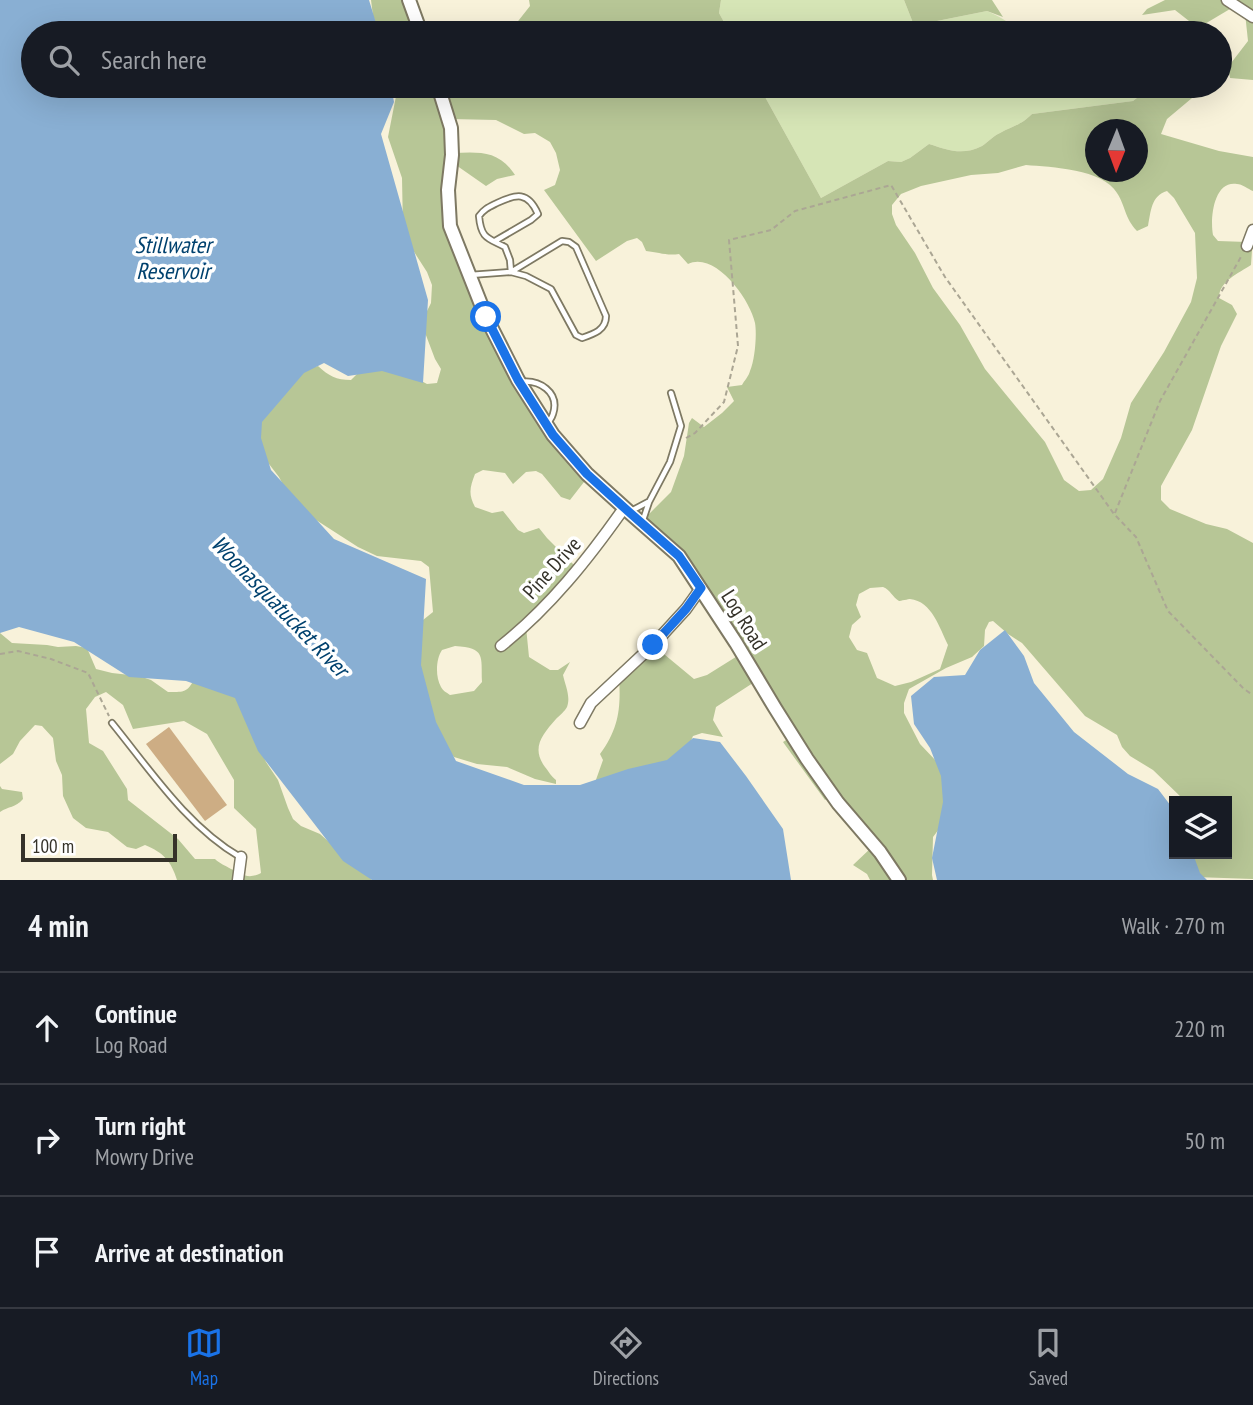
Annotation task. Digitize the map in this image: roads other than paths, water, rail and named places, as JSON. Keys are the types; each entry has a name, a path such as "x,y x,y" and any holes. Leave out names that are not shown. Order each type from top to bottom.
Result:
{"street":[{"path":"409,0 417,21"},
{"path":"1227,0 1253,17"},
{"name":"Log Road","path":"442,98 451,128 452,155 448,190 450,226 486,317 519,382 553,435 587,474 679,556 807,759 899,880"},
{"path":"1247,246 1253,230"},
{"name":"Pine Drive","path":"501,646 560,592 626,510"},
{"path":"580,723 591,703 653,645 701,588"},
{"path":"238,880 241,857"}],"lane":[{"path":"495,241 538,214 533,204 525,198 513,196 484,209 479,216 481,231 488,240 505,247 511,272"},
{"path":"469,275 511,272 526,276 551,289 576,335 582,338 592,335 606,322 606,316 576,247 569,242 562,241 511,272"},
{"path":"519,382 540,383 548,390 553,400 554,412 547,426"},
{"path":"642,524 649,502 670,462 681,426 671,393"},
{"path":"626,510 649,502"},
{"path":"113,723 178,805 219,844 241,857"}],"water":[{"name":"Stillwater Reservoir","path":"0,0 369,0 375,21 21,21 21,98 393,98 381,134 428,300 423,383 382,371 348,376 324,363 304,373 262,422 261,438 271,470 334,539 426,579 421,665 436,722 456,761 524,785 580,785 628,769 667,760 693,738 720,742 783,829 791,880 372,880 343,861 258,751 235,698 186,681 129,677 74,642 19,627 0,633"},
{"path":"1005,630 1024,656 1034,683 1074,732 1128,774 1158,789 1169,803 1169,859 1195,859 1200,873 1207,880 937,880 932,858 943,802 941,776 930,748 914,724 911,696 934,677 965,675 980,650"}],"water label":[{"name":"Woonasquatucket River","path":"280,606"}]}
